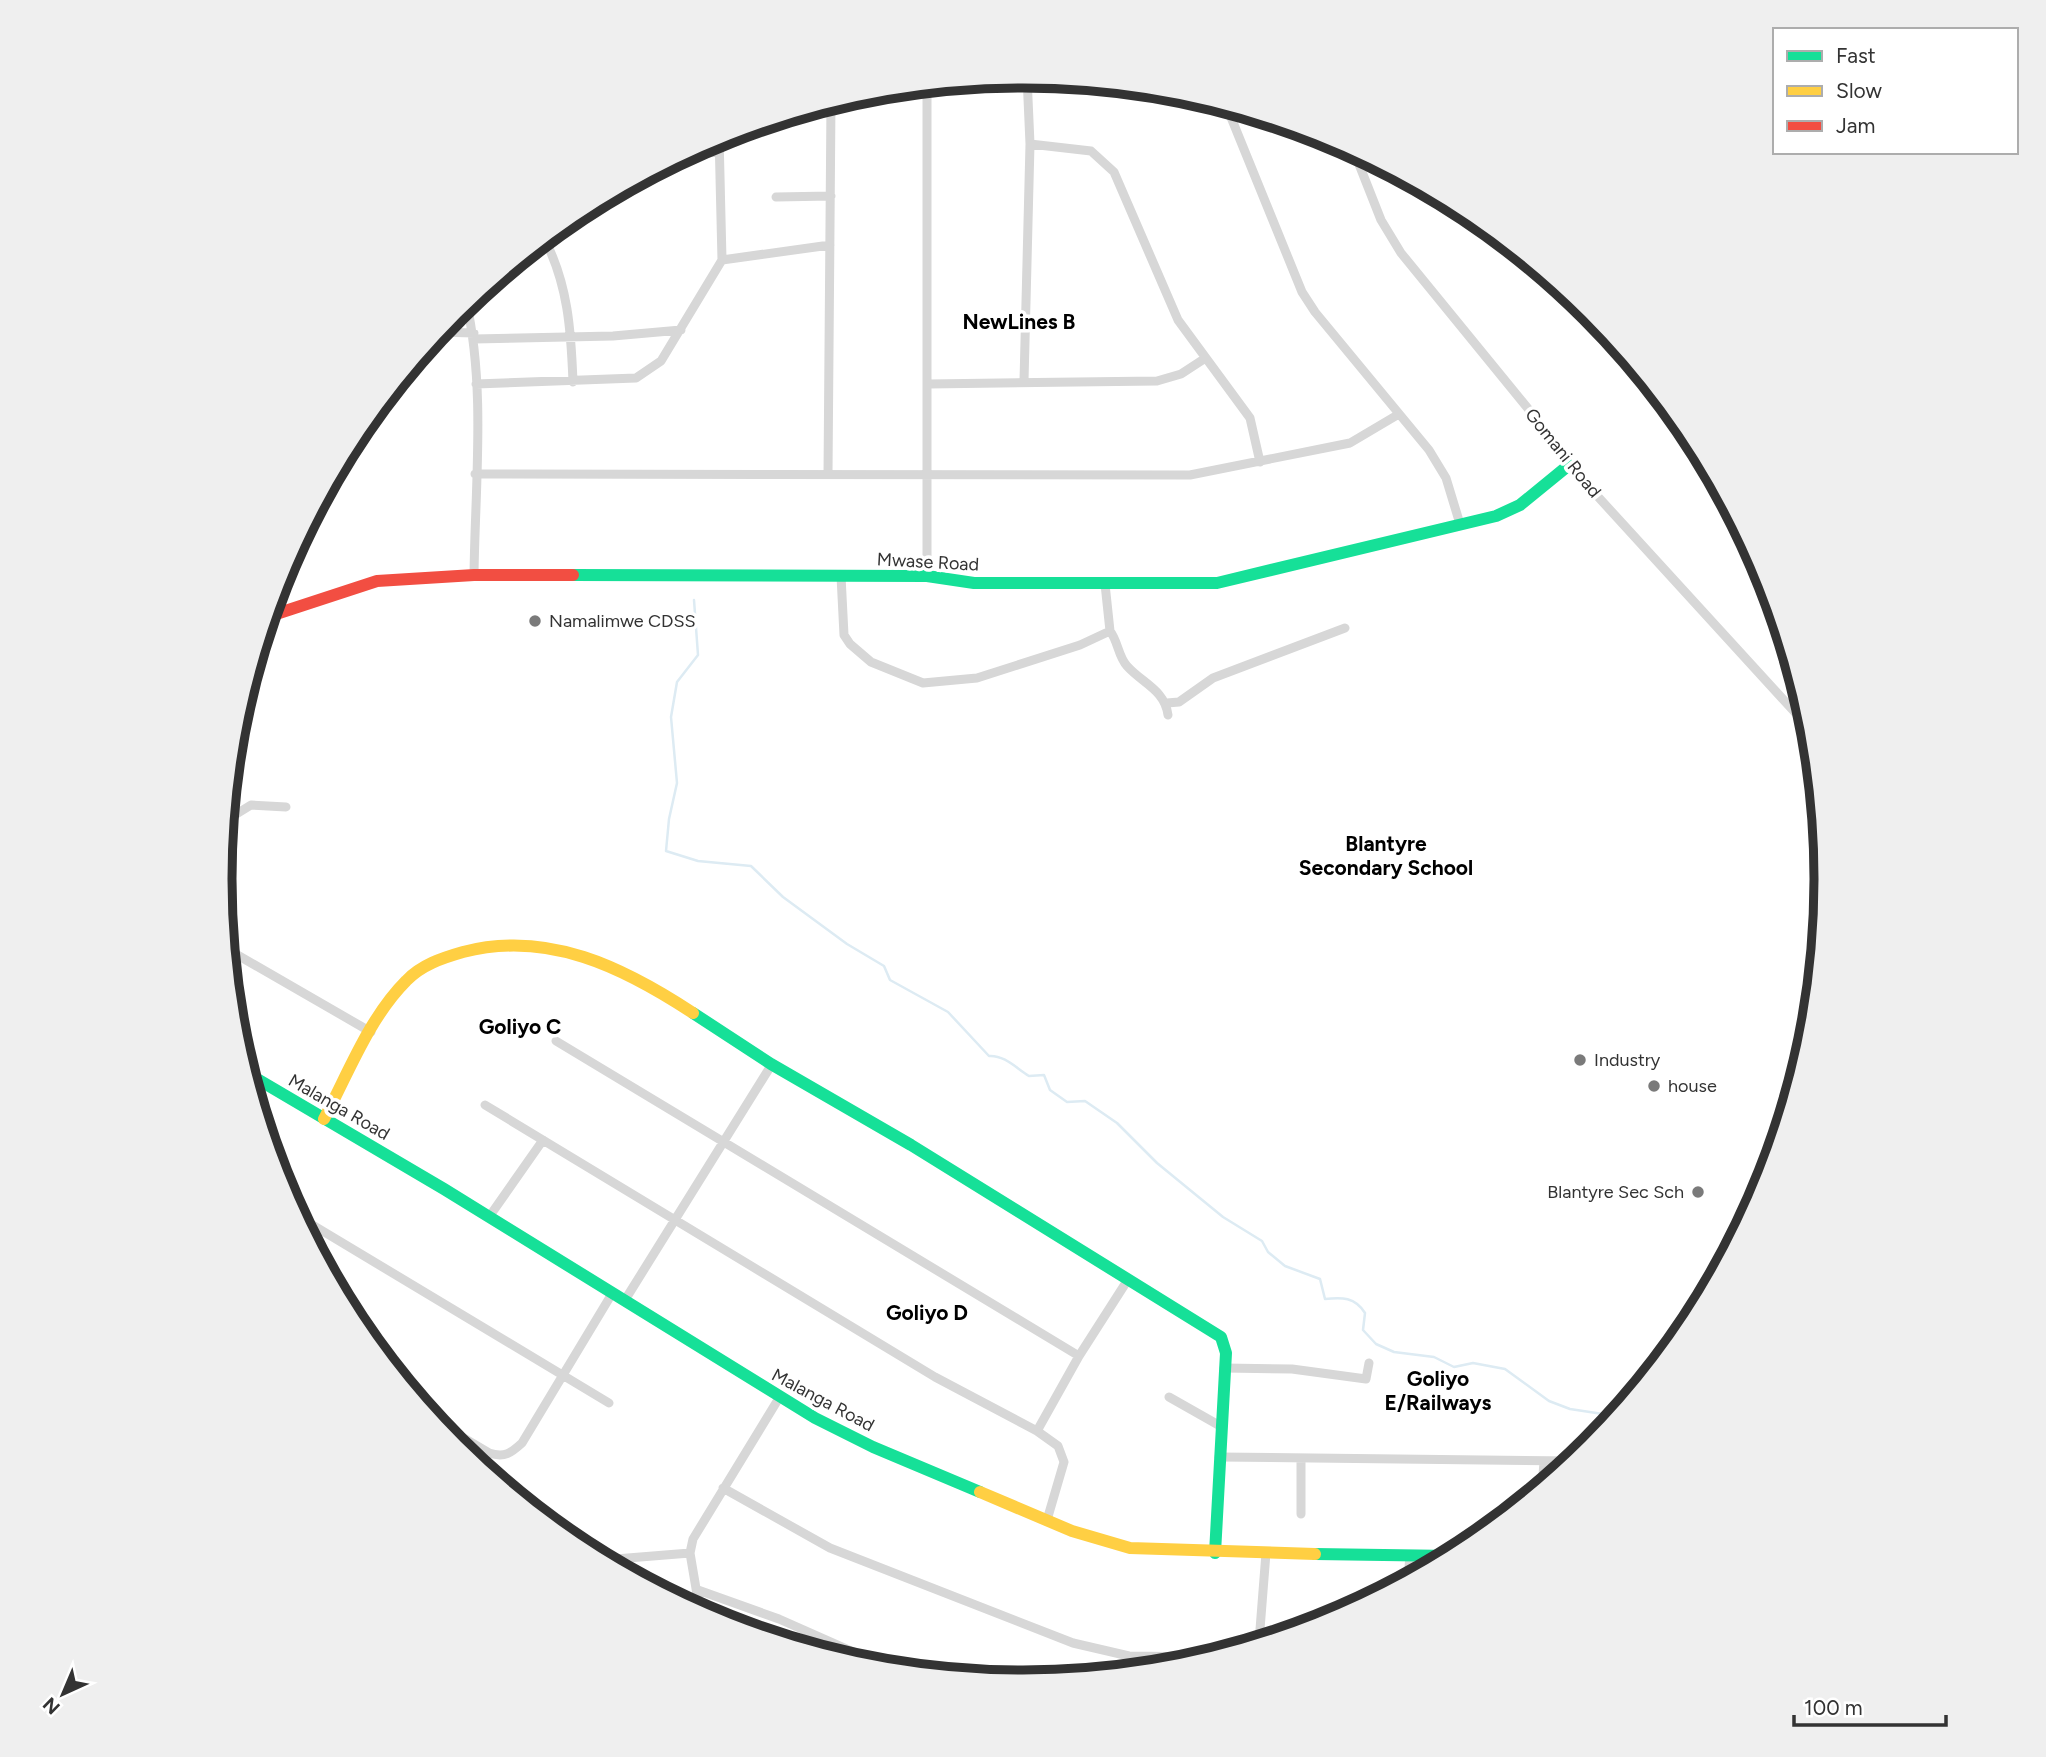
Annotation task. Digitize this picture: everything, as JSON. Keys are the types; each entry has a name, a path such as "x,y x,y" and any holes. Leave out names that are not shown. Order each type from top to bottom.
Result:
{"street":[{"path":"1024,381 1030,144 1028,88"},
{"path":"927,93 927,576"},
{"path":"828,474 831,111"},
{"path":"1230,115 1303,292 1315,312 1429,450 1446,478 1460,524"},
{"path":"1030,144 1091,150 1114,172 1178,320 1204,359 1250,418 1260,462"},
{"path":"476,384 573,382 641,376 661,361 722,260 719,148"},
{"path":"709,153 719,152"},
{"name":"Gomani Road","path":"1358,162 1388,236 1548,433 1569,465 1797,714"},
{"path":"776,197 831,196"},
{"path":"548,246 562,281 571,337 573,382"},
{"path":"722,260 830,246"},
{"path":"470,314 474,336 476,384 474,575"},
{"path":"450,333 571,337 681,330"},
{"path":"929,384 1157,381 1181,374 1204,359"},
{"path":"475,474 1190,475 1350,443 1399,414"},
{"name":"Mwase Road","path":"278,613 377,581 474,575 927,576 974,583 1217,583 1348,554 1496,516 1520,505 1569,465"},
{"path":"841,576 844,635 850,644 871,662 923,683 977,678 1067,649 1110,631"},
{"path":"1105,584 1110,631 1127,666 1167,703 1168,715"},
{"path":"1167,703 1180,702 1213,678 1345,628"},
{"path":"235,815 251,805 286,807"},
{"path":"324,1119 371,1032 403,983 417,971 466,953 512,944 539,945 596,961 630,976 695,1013 772,1064 866,1118 1221,1337 1226,1353 1215,1553"},
{"path":"236,955 371,1032"},
{"path":"556,1041 1079,1356"},
{"path":"625,1300 772,1064"},
{"name":"Malanga Road","path":"258,1080 625,1300 779,1398 873,1447 1047,1520 1130,1548 1215,1553 1431,1556"},
{"path":"485,1105 935,1377 1037,1431 1058,1446 1063,1457 1047,1520"},
{"path":"489,1217 543,1140"},
{"path":"313,1225 609,1403"},
{"path":"1037,1431 1079,1356 1128,1281"},
{"path":"466,1440 489,1454 500,1457 511,1453 523,1443 613,1293"},
{"path":"1224,1368 1292,1369 1366,1380 1369,1363"},
{"path":"1169,1397 1222,1427"},
{"path":"699,1600 690,1553 698,1528 779,1398"},
{"path":"1219,1457 1492,1458 1557,1462"},
{"path":"1301,1458 1301,1514"},
{"path":"1543,1475 1544,1462"},
{"path":"723,1488 830,1548 990,1613 1102,1651 1129,1656 1162,1657"},
{"path":"619,1559 690,1553"},
{"path":"1260,1633 1266,1553"},
{"path":"1409,1569 1410,1555"},
{"path":"698,1590 779,1619 848,1649"}],"waterway":[{"path":"694,600 698,655 677,682 671,717 677,783 669,819 666,851 698,861 751,866 783,897 847,944 884,966 890,980 948,1012 989,1056 1006,1060 1029,1076 1044,1075 1050,1090 1067,1102 1085,1101 1117,1123 1157,1163 1223,1217 1262,1241 1268,1252 1285,1266 1320,1279 1325,1299 1342,1298 1357,1304 1365,1313 1363,1330 1376,1344 1394,1352 1434,1357 1454,1367 1473,1363 1505,1369 1549,1401 1570,1409 1604,1414"}],"traffic: fast":[{"path":"573,575 927,576 974,583 1217,583 1496,516 1520,505 1569,465"},
{"path":"693,1013 771,1064 911,1145 1221,1337 1226,1353 1215,1553"},
{"path":"258,1080 444,1189 815,1418 873,1447 980,1492"},
{"path":"1315,1554 1431,1556"}],"traffic: slow":[{"path":"324,1119 370,1029 393,996 425,966 463,952 494,946 525,946 584,957 639,981 693,1013"},
{"path":"980,1492 1072,1531 1130,1548 1315,1554"}],"traffic: jam":[{"path":"278,613 377,581 474,575 573,575"}],"place":[{"name":"Namalimwe CDSS","path":"535,621"},
{"name":"Industry","path":"1580,1060"},
{"name":"house","path":"1654,1086"},
{"name":"Blantyre Sec Sch","path":"1698,1192"}],"district":[{"name":"NewLines B","path":"1019,322"},
{"name":"Blantyre Secondary School","path":"1386,856"},
{"name":"Goliyo C","path":"520,1027"},
{"name":"Goliyo D","path":"927,1313"},
{"name":"Goliyo E/Railways","path":"1438,1391"}]}
